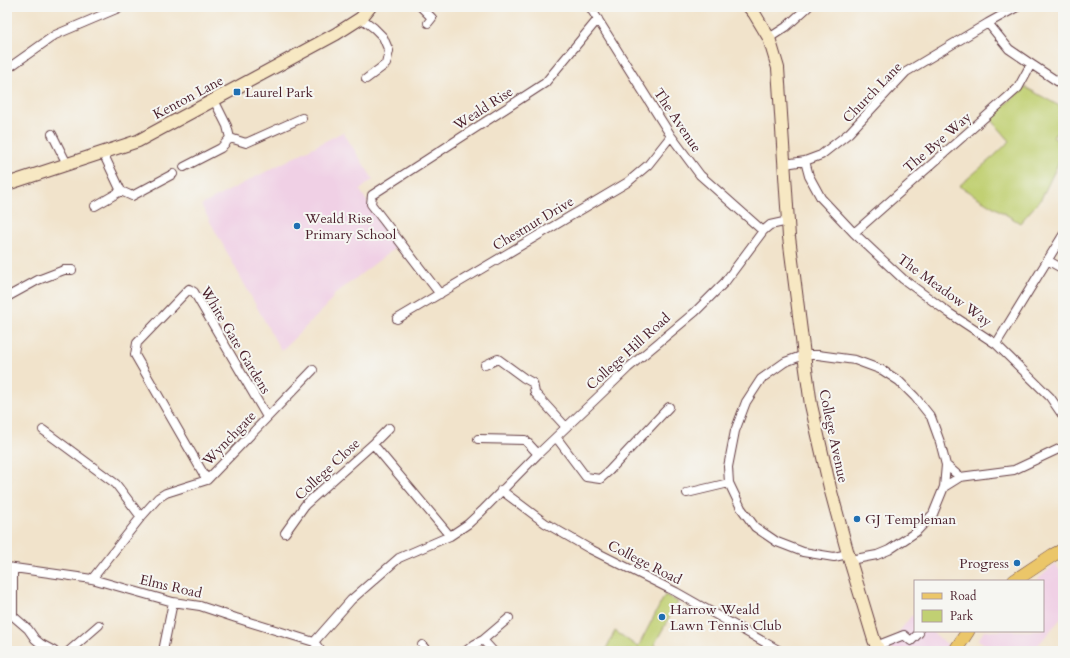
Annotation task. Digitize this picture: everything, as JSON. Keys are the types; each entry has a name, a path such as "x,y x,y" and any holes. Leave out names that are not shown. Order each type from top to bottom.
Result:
{"main road":[{"path":"1016,580 1063,550"},
{"path":"957,651 967,632"}],"street":[{"path":"7,69 55,35 120,7"},
{"name":"Kenton Lane","path":"7,184 138,141 336,34 361,18 370,7"},
{"path":"421,7 432,18 428,23"},
{"name":"The Avenue","path":"590,7 671,136 700,175 763,231"},
{"path":"749,7 769,38 778,68 788,221"},
{"path":"769,38 786,27 808,7"},
{"name":"Church Lane","path":"785,164 805,161 822,156 849,133 906,72 1017,7"},
{"path":"361,18 383,37 388,51 386,64 366,80"},
{"name":"Weald Rise","path":"440,294 371,204 372,195 545,83 598,19"},
{"path":"988,23 1010,49 1063,85"},
{"name":"The Bye Way","path":"854,233 1018,88 1031,64"},
{"path":"214,100 227,126 230,138"},
{"path":"230,138 246,143 302,118"},
{"path":"52,134 67,164"},
{"name":"Chestnut Drive","path":"397,319 628,182 648,165 671,136"},
{"path":"184,168 221,148 230,138"},
{"path":"103,153 121,192 132,196 173,174"},
{"name":"The Meadow Way","path":"805,161 809,176 821,198 854,233 903,279 949,313 996,344 1050,397 1063,416"},
{"path":"95,206 121,192"},
{"name":"College Hill Road","path":"314,642 352,600 399,558 450,536 468,524 501,490 628,368 710,297 725,282 763,231 770,225 788,221"},
{"name":"College Avenue","path":"788,221 804,355 812,405 830,488 849,557 878,648"},
{"path":"996,344 1063,235"},
{"path":"1047,260 1063,269"},
{"path":"7,297 38,280 57,272 72,270"},
{"name":"White Gate Gardens","path":"207,480 136,355 137,343 189,289 194,292 267,417"},
{"path":"804,355 818,355 855,360 882,370 898,381 915,397 931,417 946,465 944,487 933,514 916,532 888,550 877,555 834,557 803,552 777,542 755,527 741,508 729,483 728,467 735,431 746,402 761,379 785,362 804,355"},
{"path":"485,365 498,359 524,378 533,382 535,393 566,427"},
{"name":"Wynchgate","path":"92,580 141,517 158,498 166,493 207,480 313,370"},
{"path":"556,437 586,477 600,479 669,407"},
{"name":"College Close","path":"285,533 304,505 389,428"},
{"path":"43,430 116,484 141,517"},
{"path":"478,439 525,440 538,454"},
{"name":"College Close","path":"373,444 450,536"},
{"path":"944,487 960,477 1014,470 1063,446"},
{"path":"946,465 960,477"},
{"path":"687,493 729,483"},
{"name":"College Road","path":"501,490 552,527 590,549 676,592 780,651"},
{"path":"10,567 10,615 28,629 40,644 54,651"},
{"name":"Elms Road","path":"10,567 92,580 173,602 200,606 314,642"},
{"path":"163,651 173,602"},
{"path":"466,651 483,640 509,618"},
{"path":"69,651 99,625"},
{"path":"878,648 904,635 911,641 919,633"},
{"path":"483,640 493,651"},
{"path":"314,642 321,651"}],"shaded area":[{"name":"Weald Rise Primary School","path":"343,132 373,179 360,190 395,248 335,294 327,306 281,351 201,205"},
{"path":"1055,564 1063,574 1063,616 1033,651 996,651 978,640 983,632 1044,632 1044,580 1037,580"},
{"path":"912,615 914,617 914,632 932,632 948,645 942,651 893,651 889,645"}],"green space":[{"path":"1025,87 1063,108 1063,124 1053,137 1063,144 1063,154 1041,199 1020,223 959,186 1010,141 990,118"},
{"name":"Harrow Weald Lawn Tennis Club","path":"665,595 678,602 654,645 663,651 605,651 615,631 638,647"}],"place":[{"name":"Laurel Park","path":"237,92"},
{"name":"Weald Rise Primary School","path":"297,226"},
{"name":"GJ Templeman","path":"857,519"},
{"name":"Progress","path":"1017,563"},
{"name":"Harrow Weald Lawn Tennis Club","path":"662,617"}]}
